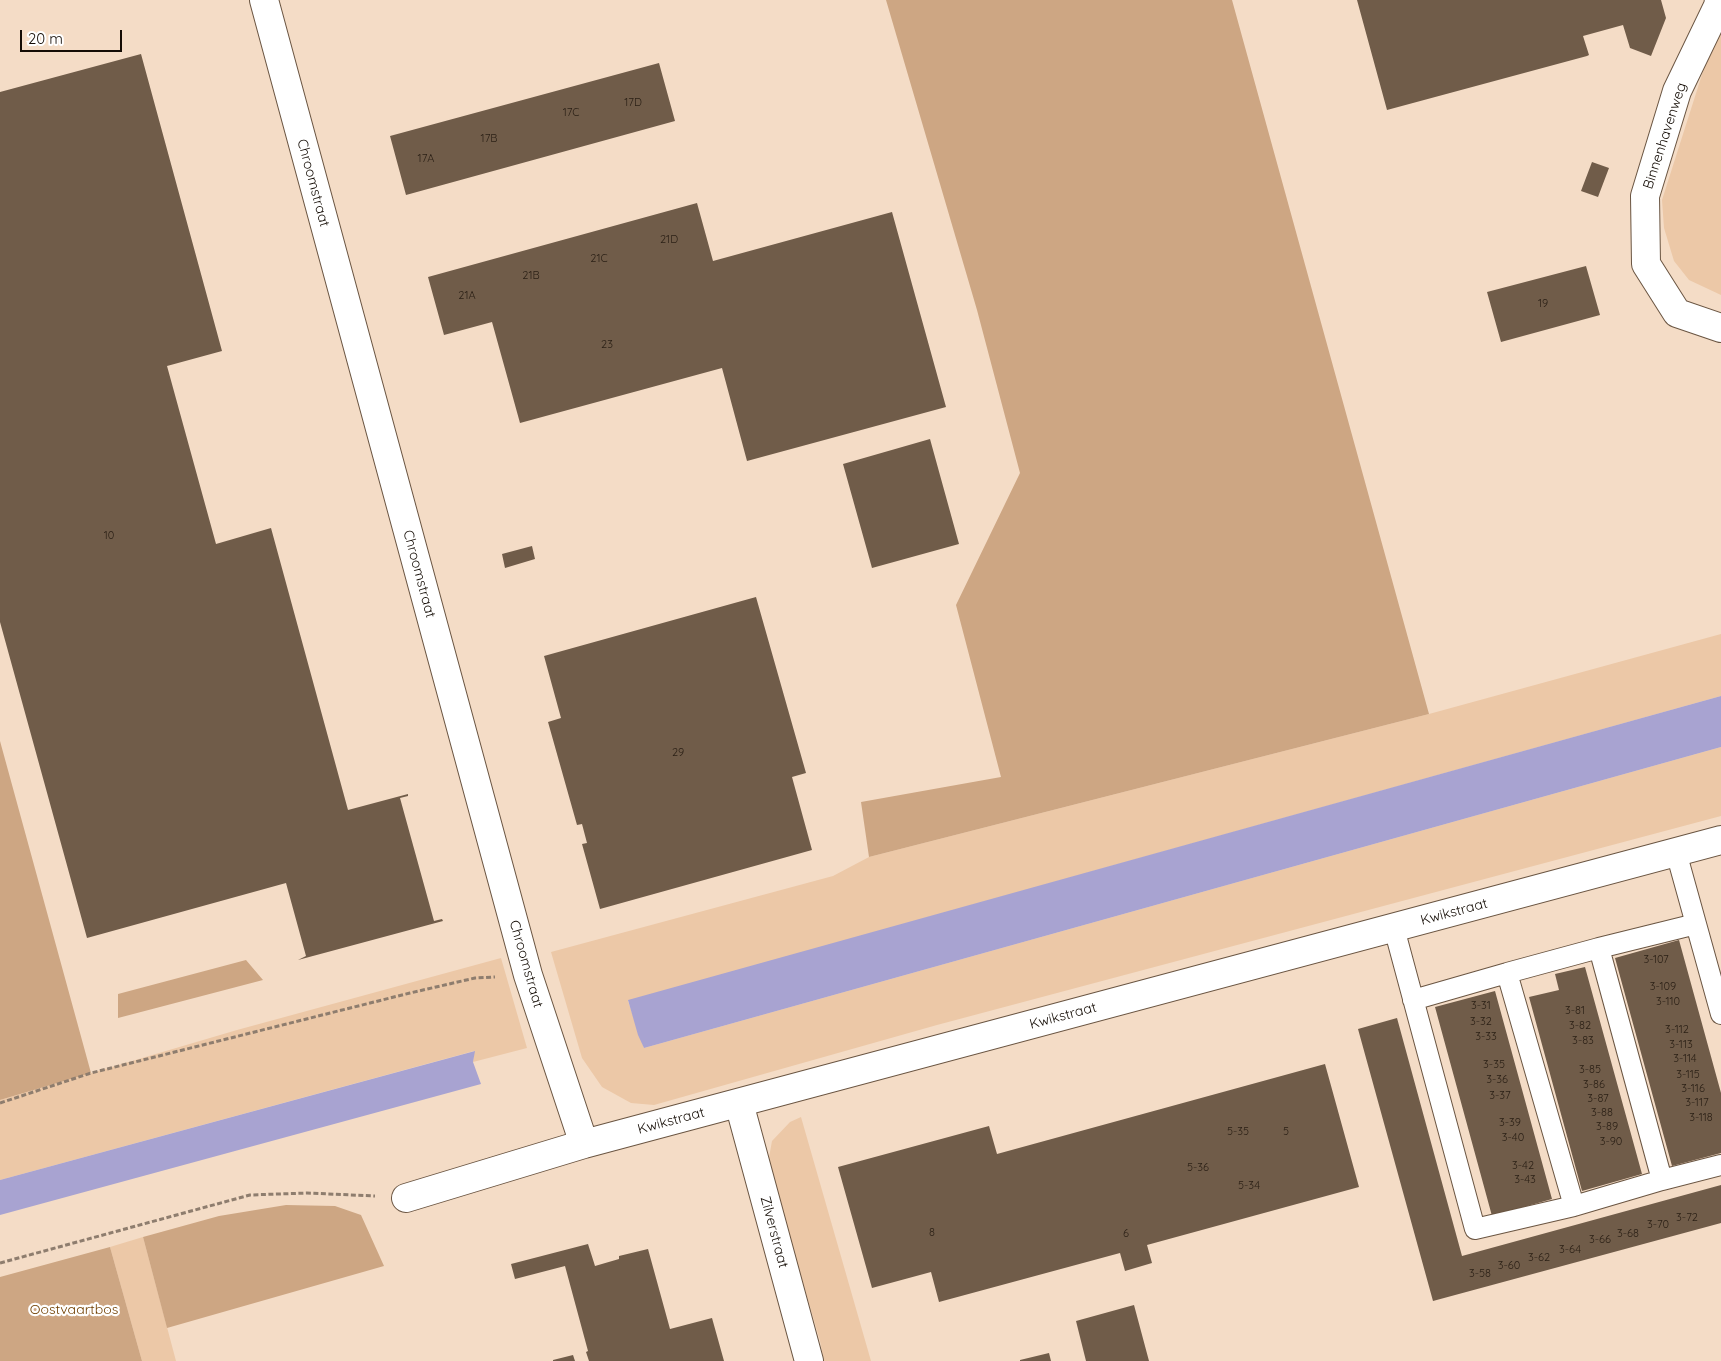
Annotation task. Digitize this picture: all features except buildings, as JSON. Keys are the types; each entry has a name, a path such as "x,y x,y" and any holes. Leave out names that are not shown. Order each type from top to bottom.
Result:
{"street":[{"name":"Chroomstraat","path":"264,0 528,975 584,1144"},
{"name":"Binnenhavenweg","path":"1719,0 1677,90 1645,196 1646,264 1677,313 1721,328"},
{"name":"Kwikstraat","path":"406,1198 584,1144 1721,840"},
{"name":"Zilverstraat","path":"739,1103 809,1361"}],"lane":[{"path":"1676,852 1721,1014"},
{"path":"1413,1000 1599,948 1696,924"},
{"path":"1394,928 1475,1229 1574,1206 1721,1165"},
{"path":"1599,948 1662,1180"},
{"path":"1507,973 1574,1206"}],"path":[{"path":"0,1103 91,1073 410,993 475,978 528,975"},
{"path":"0,1263 250,1195 307,1193 406,1198"}],"shaded area":[{"path":"1721,15 1721,295 1689,280 1674,261 1664,228 1662,200"},
{"path":"1721,634 1721,696 628,1001 644,1048 1721,747 1721,816 937,1025 654,1105 631,1103 602,1087 582,1058 551,952 833,876 869,857 1429,714"},
{"path":"1721,696 1721,747 644,1048 638,1035 628,1000"},
{"path":"501,958 527,1048 473,1062 474,1051 0,1180 0,1100 237,1030"},
{"path":"475,1051 473,1062 481,1084 0,1215 0,1180"},
{"path":"801,1117 871,1361 824,1361 820,1341 768,1163 772,1141 790,1122"},
{"path":"143,1237 176,1361 142,1361 110,1247"}],"green space":[{"path":"886,0 1232,0 1429,714 869,857 861,802 1001,777 956,605 1020,473 977,310"},
{"path":"0,741 91,1073 0,1100"},
{"path":"246,960 263,980 118,1018 118,994"},
{"path":"286,1205 335,1206 361,1215 384,1266 167,1328 143,1237 219,1216"},
{"name":"Oostvaartbos","path":"110,1247 142,1361 0,1361 0,1277"}]}
